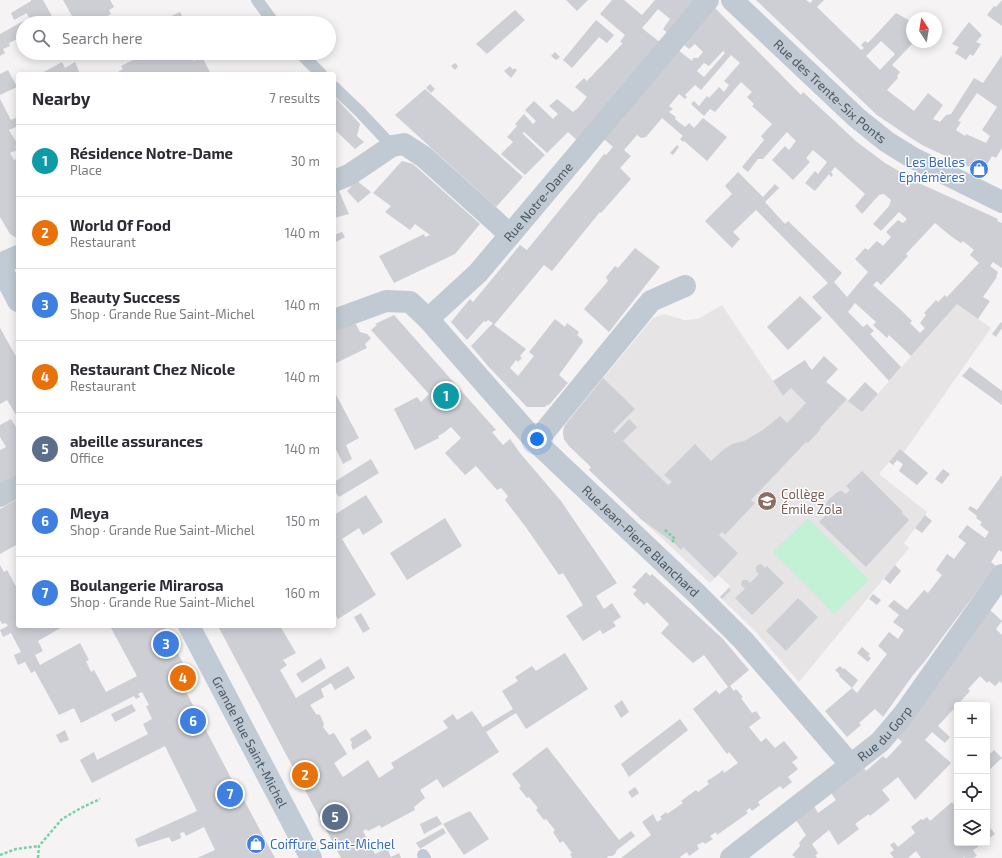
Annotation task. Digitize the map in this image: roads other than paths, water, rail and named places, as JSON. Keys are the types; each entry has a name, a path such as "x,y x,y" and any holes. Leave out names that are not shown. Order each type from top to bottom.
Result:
{"main road":[{"path":"0,265 16,297"},
{"name":"Grande Rue Saint-Michel","path":"190,628 311,858"}],"street":[{"name":"Rue Notre-Dame","path":"428,319 478,273 708,0"},
{"name":"Rue des Trente-Six Ponts","path":"732,0 856,118 887,142 913,158 1002,202"},
{"path":"336,180 349,175 392,146 404,144 424,157 510,235"},
{"path":"0,265 16,257"},
{"path":"536,442 651,301 684,286"},
{"path":"336,319 386,301 410,302 428,319"},
{"name":"Rue Jean-Pierre Blanchard","path":"428,319 536,442 701,598 743,640 851,765"},
{"path":"0,496 16,487"},
{"name":"Rue du Gorp","path":"731,858 880,742 903,715 1002,575"}],"lane":[{"path":"257,0 269,16"},
{"path":"307,60 319,72"},
{"path":"336,89 392,146"}],"place":[{"name":"Les Belles Ephémères","path":"979,169"},
{"name":"Résidence Notre-Dame","path":"446,396"},
{"name":"Collège Émile Zola","path":"767,501"},
{"name":"Beauty Success","path":"166,644"},
{"name":"Restaurant Chez Nicole","path":"183,678"},
{"name":"Meya","path":"193,721"},
{"name":"World Of Food","path":"305,775"},
{"name":"Boulangerie Mirarosa","path":"230,794"},
{"name":"abeille assurances","path":"335,817"},
{"name":"Coiffure Saint-Michel","path":"256,844"}]}
